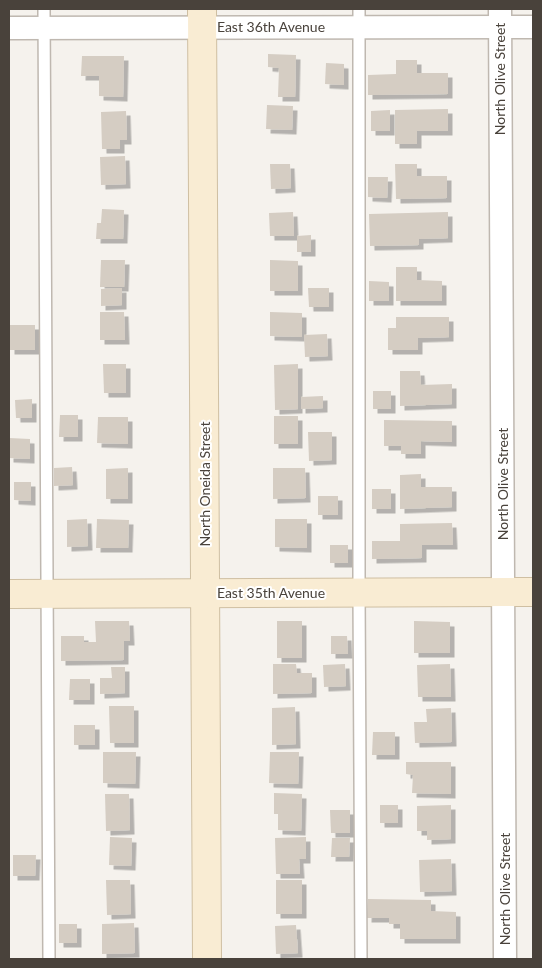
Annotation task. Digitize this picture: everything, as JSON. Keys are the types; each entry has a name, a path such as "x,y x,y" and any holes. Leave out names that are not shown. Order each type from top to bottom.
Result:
{"street":[{"name":"East 36th Avenue","path":"9,28 44,18 500,18 533,27"},
{"name":"North Oneida Street","path":"202,18 207,959"},
{"name":"North Olive Street","path":"500,18 505,959"},
{"name":"East 35th Avenue","path":"9,594 533,592"}],"lane":[{"path":"44,18 49,959"},
{"path":"359,18 361,959"}],"building":[{"path":"268,54 296,55 295,97 278,97 279,68 268,67"},
{"path":"82,56 124,56 123,97 99,96 99,76 81,76"},
{"path":"396,60 417,60 417,73 448,73 448,94 368,95 368,75 396,74"},
{"path":"326,63 344,64 344,85 325,84"},
{"path":"267,105 293,106 292,130 266,129"},
{"path":"448,109 448,131 417,131 417,144 395,144 395,110"},
{"path":"390,110 390,131 371,131 371,111"},
{"path":"126,111 127,140 120,140 120,149 102,149 101,112"},
{"path":"125,156 126,184 101,185 100,157"},
{"path":"270,164 290,164 291,188 271,189"},
{"path":"395,164 417,164 417,176 447,176 447,198 396,199"},
{"path":"368,177 388,177 387,198 368,197"},
{"path":"102,209 124,210 123,239 96,239 97,223 101,223"},
{"path":"293,212 294,236 270,236 269,213"},
{"path":"448,212 448,238 419,239 419,245 370,246 369,214"},
{"path":"311,235 311,252 297,252 297,236"},
{"path":"101,260 125,260 124,287 100,287"},
{"path":"270,260 298,261 298,291 270,291"},
{"path":"396,267 417,267 417,280 442,281 442,301 396,301"},
{"path":"369,281 389,282 389,301 369,301"},
{"path":"122,288 122,305 101,306 101,289"},
{"path":"308,288 329,288 329,307 309,307"},
{"path":"100,312 124,312 125,340 100,340"},
{"path":"270,312 302,313 302,337 270,336"},
{"path":"396,317 449,317 449,337 418,338 418,350 388,350 388,328 396,328"},
{"path":"10,325 35,325 35,350 10,350"},
{"path":"327,334 328,356 305,357 304,335"},
{"path":"103,364 126,364 126,393 104,393"},
{"path":"298,364 298,409 275,410 274,365"},
{"path":"400,371 420,371 421,385 452,384 452,404 400,406"},
{"path":"373,391 391,391 391,409 373,409"},
{"path":"323,396 323,408 301,409 301,397"},
{"path":"32,399 32,418 16,418 15,400"},
{"path":"60,415 78,415 78,437 59,437"},
{"path":"274,416 298,416 298,444 274,444"},
{"path":"98,417 128,417 128,444 97,443"},
{"path":"384,420 452,421 452,442 421,441 421,454 401,454 401,446 384,446"},
{"path":"308,432 332,432 332,460 309,461"},
{"path":"9,438 30,439 30,459 9,458"},
{"path":"72,467 73,485 54,486 54,468"},
{"path":"128,468 128,499 106,499 106,469"},
{"path":"273,468 305,468 306,498 273,499"},
{"path":"421,474 421,487 452,487 452,507 400,509 400,475"},
{"path":"14,482 31,482 31,501 14,500"},
{"path":"372,489 391,489 391,509 372,509"},
{"path":"318,496 338,496 338,515 318,515"},
{"path":"87,519 88,546 67,547 67,520"},
{"path":"97,519 129,520 128,548 96,548"},
{"path":"275,519 307,519 307,548 275,547"},
{"path":"452,523 453,545 422,545 422,558 372,559 372,541 400,541 400,524"},
{"path":"330,545 348,545 348,563 330,563"},
{"path":"95,621 129,621 130,641 124,641 124,660 61,661 61,636 84,636 84,642 96,642"},
{"path":"277,621 302,621 302,658 277,658"},
{"path":"414,621 450,622 450,653 414,653"},
{"path":"331,636 347,636 348,654 331,654"},
{"path":"273,664 296,664 297,673 312,673 312,693 273,694"},
{"path":"345,664 346,686 324,687 323,665"},
{"path":"450,664 451,697 418,697 417,665"},
{"path":"111,667 125,667 125,693 100,694 100,678 112,678"},
{"path":"70,679 90,679 90,700 69,700"},
{"path":"109,706 134,706 134,743 110,743"},
{"path":"295,707 296,744 272,745 272,708"},
{"path":"451,708 452,742 415,743 414,722 427,722 426,709"},
{"path":"74,725 95,725 95,745 74,745"},
{"path":"373,732 395,732 395,755 372,755"},
{"path":"103,752 136,752 135,784 103,783"},
{"path":"270,752 299,752 298,784 269,783"},
{"path":"406,762 451,762 451,794 412,793 413,775 406,774"},
{"path":"274,793 302,794 301,831 278,830 278,814 274,814"},
{"path":"105,794 129,794 130,830 106,831"},
{"path":"380,805 398,805 398,823 380,823"},
{"path":"451,805 451,839 427,840 427,831 417,831 417,806"},
{"path":"330,810 350,810 350,833 331,833"},
{"path":"110,837 132,838 131,866 109,865"},
{"path":"306,837 306,859 299,859 300,874 276,874 275,838"},
{"path":"332,838 350,838 349,857 331,857"},
{"path":"13,855 36,855 35,876 13,876"},
{"path":"451,859 452,891 420,892 419,860"},
{"path":"106,880 130,880 131,914 107,915"},
{"path":"276,880 302,880 302,914 276,914"},
{"path":"368,899 431,900 431,911 456,912 456,939 400,939 400,924 389,924 389,918 367,918"},
{"path":"134,923 135,953 102,954 102,924"},
{"path":"59,924 77,924 77,943 59,943"},
{"path":"296,925 298,953 276,954 275,926"}]}
